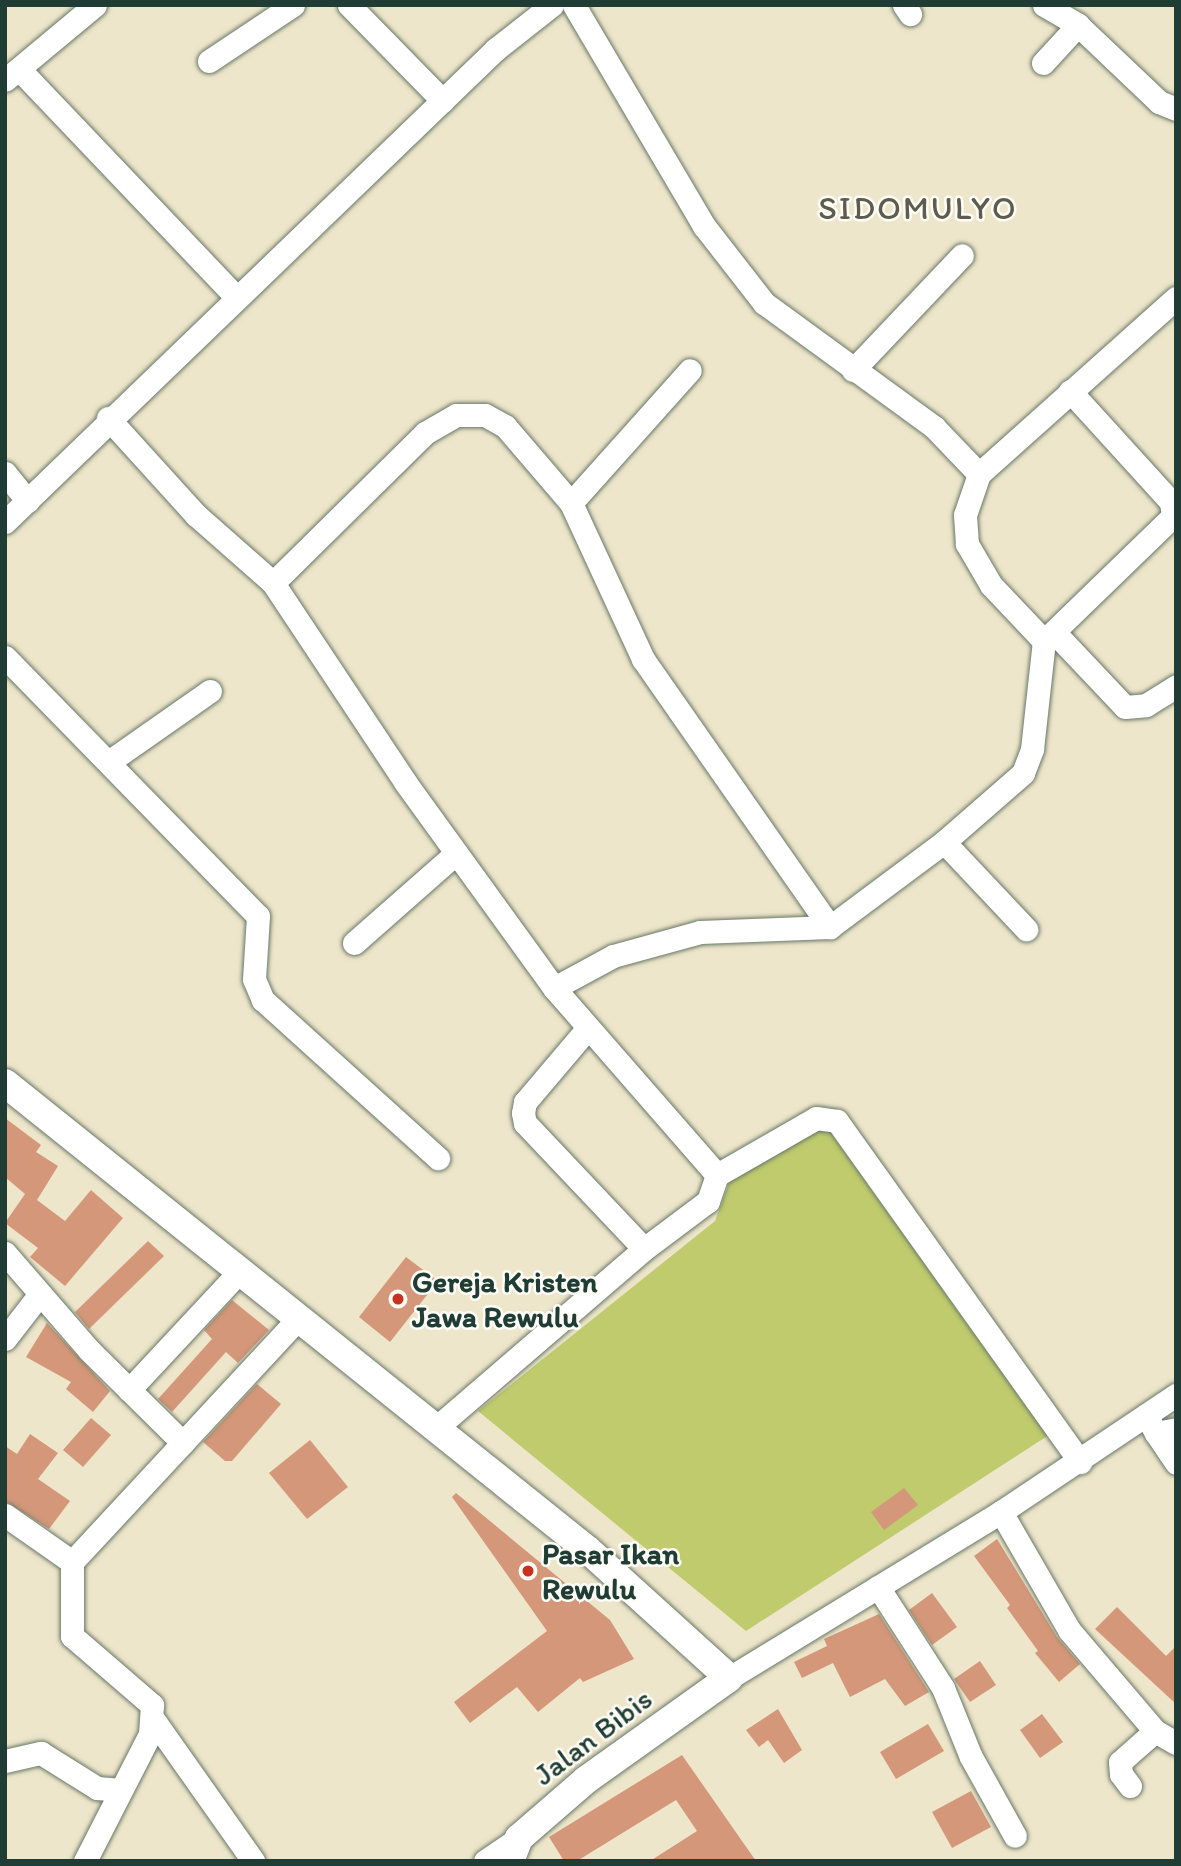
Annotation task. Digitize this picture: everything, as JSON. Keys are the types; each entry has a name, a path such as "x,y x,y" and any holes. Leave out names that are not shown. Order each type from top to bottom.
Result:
{"main road":[{"path":"5,1083 588,1550 729,1678"},
{"name":"Jalan Bibis","path":"515,1849 586,1780 729,1678"}],"street":[{"path":"95,5 12,74 236,297"},
{"path":"209,61 293,5"},
{"path":"349,5 443,102"},
{"path":"5,522 108,418 496,49 552,5"},
{"path":"574,5 704,226 764,303 934,427 979,474"},
{"path":"1044,5 1078,25 1159,102 1176,108"},
{"path":"1043,63 1078,25"},
{"path":"853,370 962,255"},
{"path":"1176,299 979,474 965,515 967,544 991,584 1125,707 1146,705 1176,686"},
{"path":"571,503 690,370"},
{"path":"554,988 613,956 700,932 830,927 944,842 1023,773 1032,749 1049,636 1173,516 1171,502 1070,391"},
{"path":"273,583 425,433 457,415 485,415 505,426 571,503 643,659 830,927"},
{"path":"108,418 196,514 273,583 456,853 554,988 717,1175"},
{"path":"5,473 28,501"},
{"path":"5,657 110,761 258,916 254,979 263,1000 438,1158"},
{"path":"110,761 210,691"},
{"path":"944,842 1026,929"},
{"path":"354,943 456,853"},
{"path":"587,1029 525,1102 525,1123 644,1249"},
{"path":"435,1429 644,1249 708,1201 717,1175 816,1118 837,1121 1080,1462"},
{"path":"5,1253 40,1295 183,1443"},
{"path":"129,1390 239,1272"},
{"path":"5,1339 40,1295"},
{"path":"85,1861 153,1719 152,1705 72,1636 72,1562 298,1319"},
{"path":"729,1678 1080,1462 1159,1426 1176,1395"},
{"path":"1159,1426 1176,1462"},
{"path":"1001,1512 1069,1630 1155,1731 1176,1744"},
{"path":"5,1515 72,1562"},
{"path":"878,1587 943,1689 971,1757 1015,1836"},
{"path":"153,1719 253,1861"},
{"path":"1130,1786 1121,1774 1120,1762 1155,1731"},
{"path":"5,1761 41,1753 97,1788 118,1790"},
{"path":"485,1861 515,1849"}],"green space":[{"path":"818,1113 1049,1435 746,1631 478,1411 715,1221 734,1170"}],"building":[{"path":"5,1118 41,1145 36,1152 58,1166 37,1200 65,1221 91,1190 123,1218 65,1286 30,1257 38,1248 5,1223 25,1194 5,1177"},
{"path":"148,1241 164,1256 89,1329 75,1312"},
{"name":"Gereja Kristen Jawa Rewulu","path":"406,1257 438,1281 390,1342 359,1317"},
{"path":"232,1300 269,1330 238,1363 226,1352 172,1412 158,1399 212,1339 204,1330"},
{"path":"47,1323 110,1391 93,1412 66,1389 71,1382 26,1357"},
{"path":"257,1384 281,1404 232,1461 225,1461 203,1442"},
{"path":"91,1418 111,1435 83,1467 63,1450"},
{"path":"30,1434 58,1453 38,1479 70,1501 49,1529 5,1501 5,1446 17,1454"},
{"path":"310,1440 348,1487 307,1519 269,1473"},
{"path":"904,1488 918,1505 884,1530 871,1512"},
{"name":"Pasar Ikan Rewulu","path":"456,1493 610,1620 634,1659 583,1682 580,1678 538,1712 517,1687 470,1723 454,1702 547,1631 452,1497"},
{"path":"997,1539 1057,1637 1080,1664 1059,1682 1035,1653 1038,1651 1007,1608 1010,1605 974,1556"},
{"path":"932,1593 957,1627 932,1645 909,1610"},
{"path":"1117,1607 1166,1656 1176,1646 1176,1704 1095,1629"},
{"path":"879,1614 929,1692 905,1706 885,1679 850,1697 833,1663 802,1678 794,1662 827,1646 824,1639"},
{"path":"980,1661 996,1685 970,1702 954,1679"},
{"path":"778,1709 802,1750 784,1763 768,1740 759,1747 746,1730"},
{"path":"1042,1714 1063,1742 1040,1758 1020,1730"},
{"path":"928,1724 944,1751 896,1779 880,1752"},
{"path":"682,1755 756,1861 650,1861 697,1831 676,1800 577,1861 564,1861 549,1837"},
{"path":"971,1791 991,1827 952,1848 932,1812"}],"place":[{"name":"Gereja Kristen Jawa Rewulu","path":"398,1299"},
{"name":"Pasar Ikan Rewulu","path":"528,1571"}],"district":[{"name":"SIDOMULYO","path":"918,208"}]}
